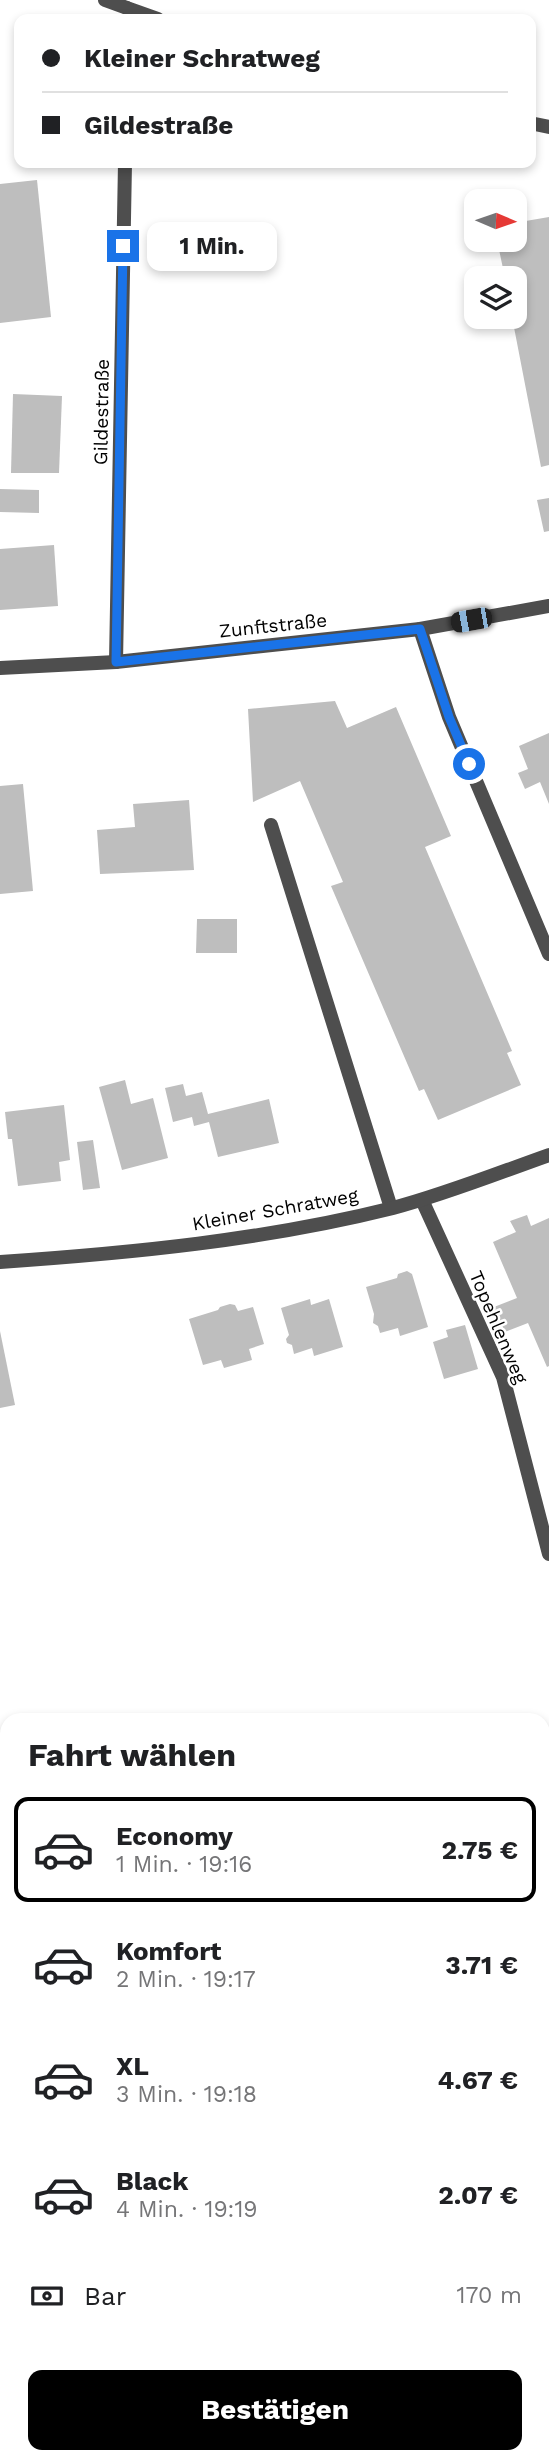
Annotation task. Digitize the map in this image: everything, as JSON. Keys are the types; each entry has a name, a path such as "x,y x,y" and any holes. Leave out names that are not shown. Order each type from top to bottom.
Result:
{"street":[{"path":"105,0 127,9"},
{"name":"Gildestraße","path":"116,662 125,168"},
{"name":"Zunftstraße","path":"0,668 116,662 420,629 549,606"},
{"path":"420,629 449,717 549,954"},
{"path":"271,825 391,1209"},
{"name":"Kleiner Schratweg","path":"0,1262 235,1240 391,1209 549,1155"},
{"name":"Topehlenweg","path":"422,1200 503,1377 549,1554"}],"building":[{"path":"37,180 51,317 0,323 0,184"},
{"path":"549,217 549,465 541,467 514,329 527,329 527,266 502,266 500,252 527,252 527,221"},
{"path":"13,394 62,396 59,473 11,473"},
{"path":"0,489 39,490 39,513 0,512"},
{"path":"549,498 549,531 544,532 537,500"},
{"path":"54,545 58,606 0,610 0,549"},
{"path":"335,701 347,728 396,707 451,836 425,847 512,1051 507,1053 521,1085 438,1120 424,1089 419,1091 331,886 343,882 300,781 253,802 248,709"},
{"path":"549,733 549,804 540,782 525,789 518,773 528,769 519,746"},
{"path":"23,784 33,891 0,894 0,786"},
{"path":"189,800 194,870 100,874 97,830 135,827 133,804"},
{"path":"197,919 237,919 237,953 196,953"},
{"path":"125,1080 131,1104 153,1098 168,1158 122,1170 99,1087"},
{"path":"183,1084 186,1096 202,1092 208,1114 269,1099 279,1143 218,1157 209,1122 194,1126 192,1117 173,1122 165,1088"},
{"path":"64,1105 70,1160 59,1162 61,1181 18,1186 12,1139 8,1139 5,1112"},
{"path":"93,1140 100,1188 83,1190 77,1142"},
{"path":"527,1215 531,1226 549,1218 547,1367 528,1323 505,1332 494,1307 517,1298 493,1242 516,1232 510,1221"},
{"path":"407,1271 412,1274 428,1327 400,1336 398,1328 380,1333 378,1326 373,1323 374,1314 366,1287 397,1278 398,1274"},
{"path":"310,1299 311,1305 329,1299 343,1347 314,1356 312,1348 294,1354 292,1345 287,1343 289,1335 281,1308"},
{"path":"230,1304 235,1305 238,1311 253,1307 264,1344 249,1349 252,1360 224,1368 221,1360 203,1365 189,1319"},
{"path":"465,1325 478,1369 444,1379 433,1342 448,1337 446,1330"},
{"path":"0,1331 15,1405 0,1408"}],"route":[{"path":"123,246 116,662 420,629 449,717 469,764"}]}
